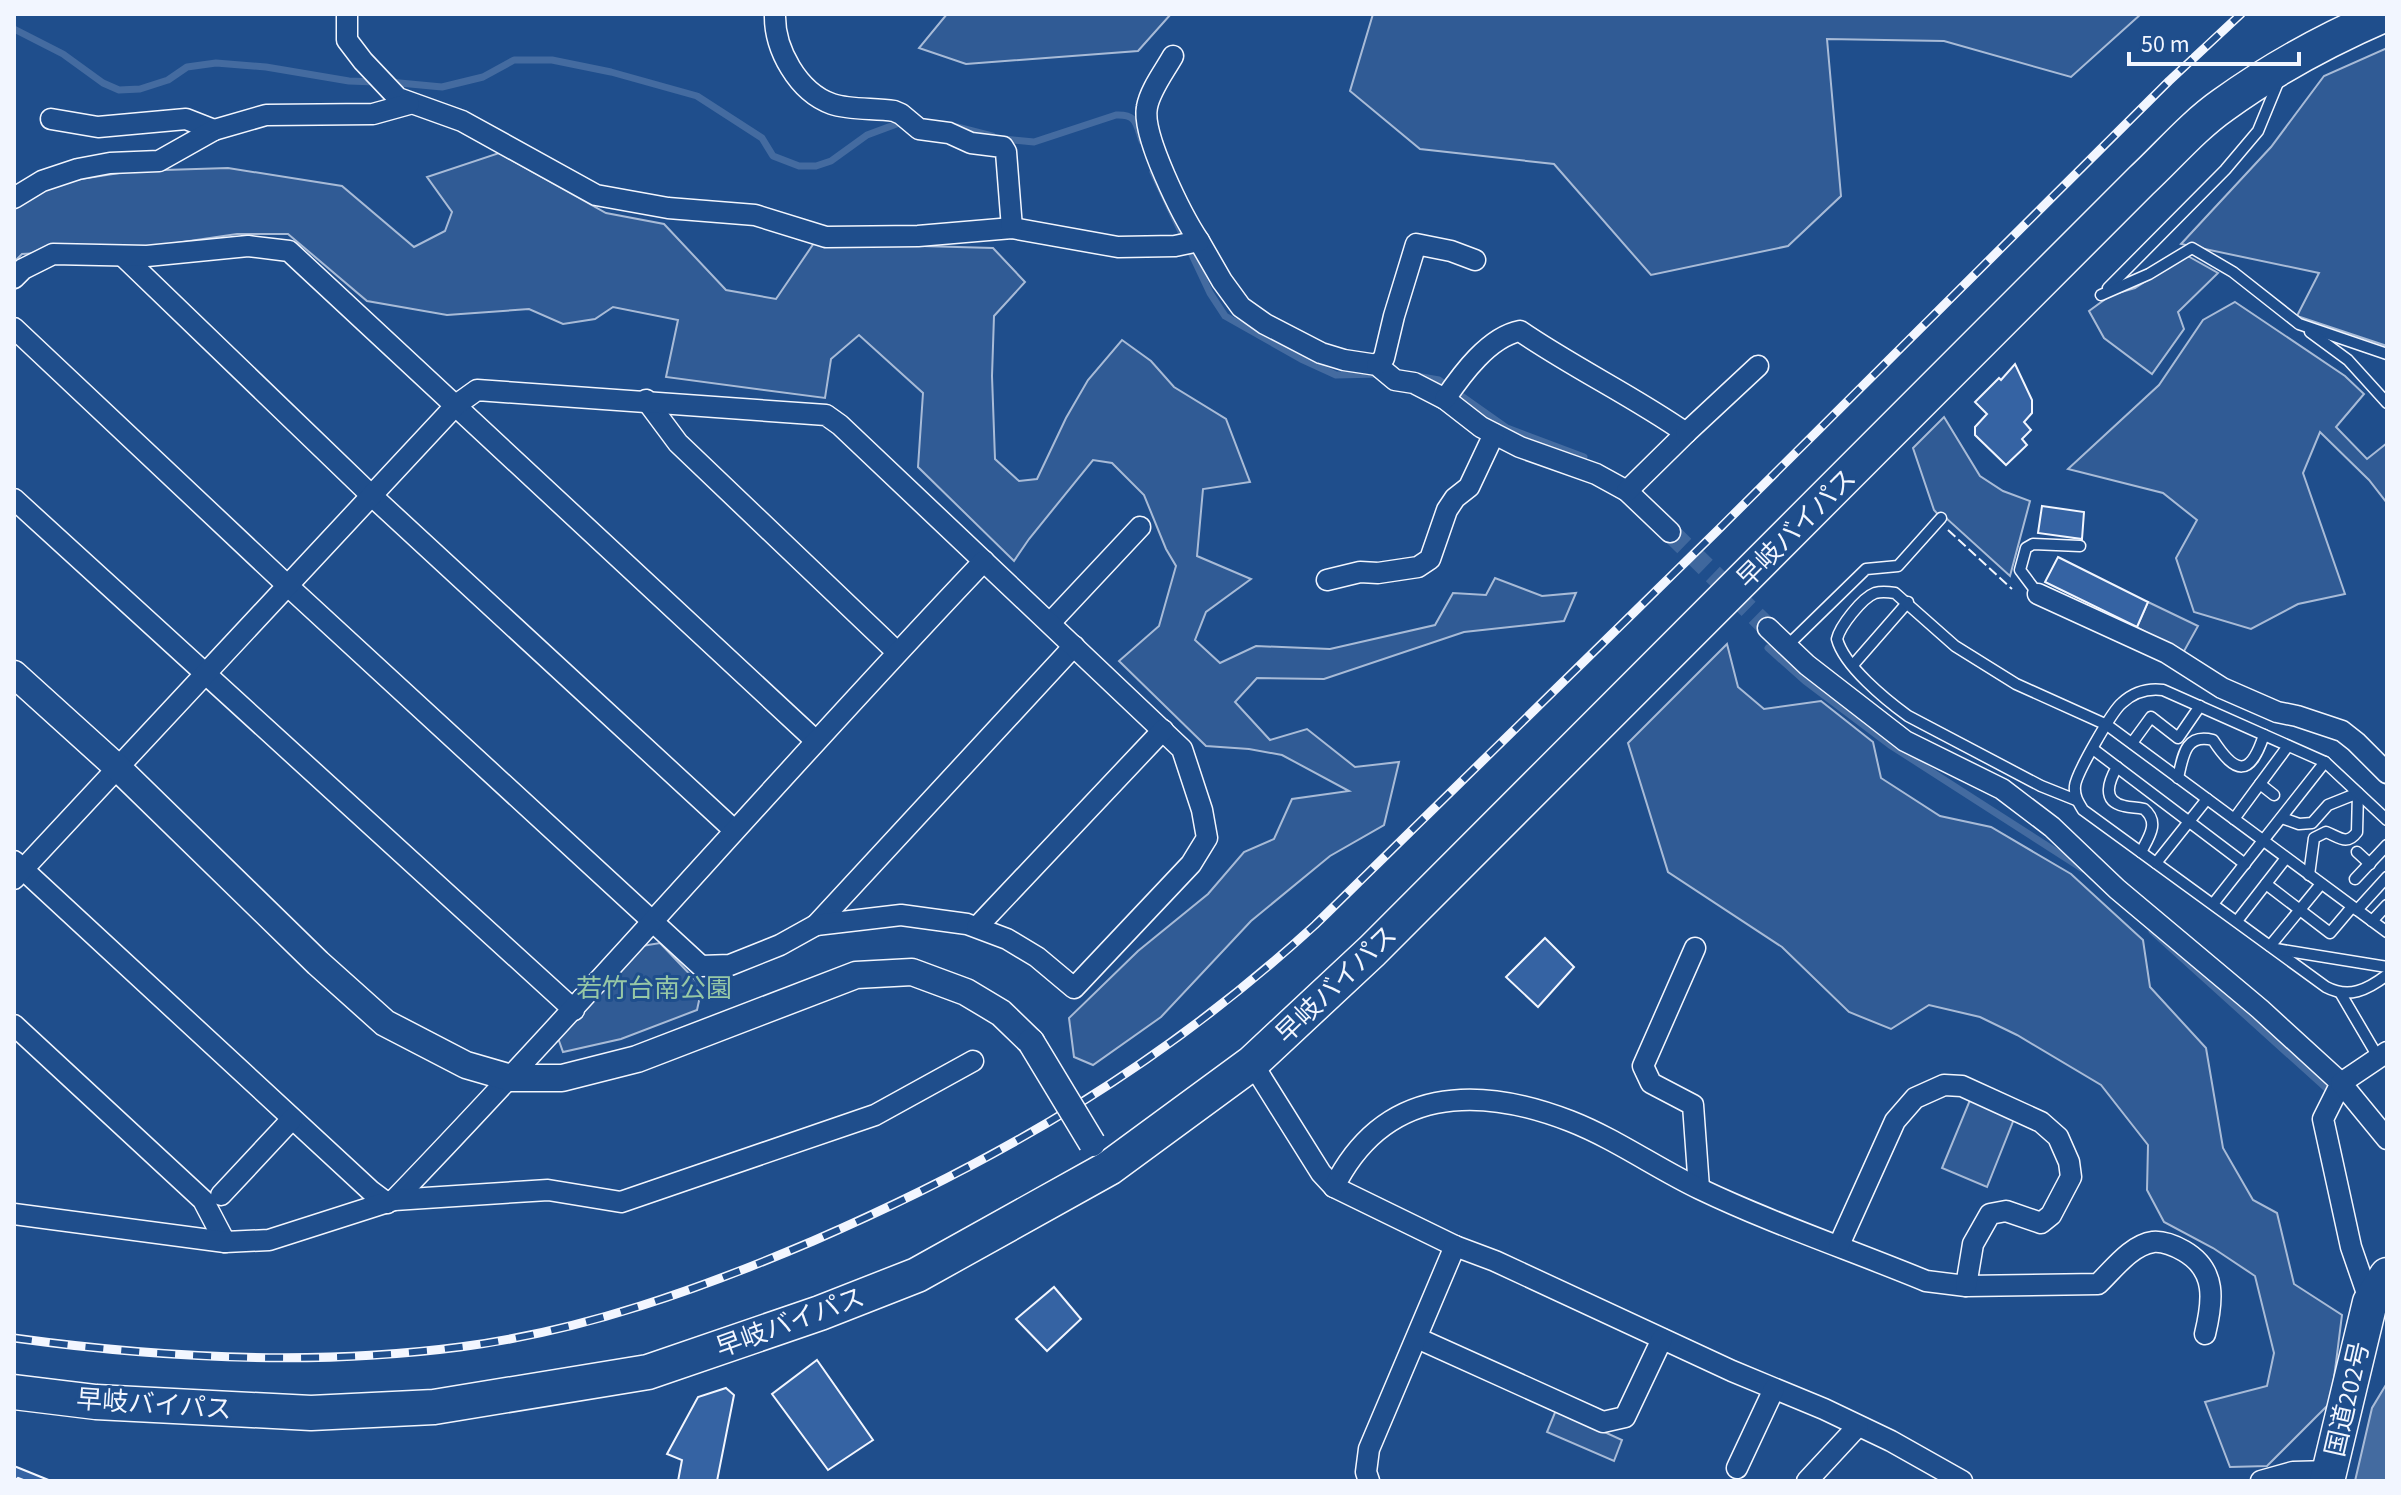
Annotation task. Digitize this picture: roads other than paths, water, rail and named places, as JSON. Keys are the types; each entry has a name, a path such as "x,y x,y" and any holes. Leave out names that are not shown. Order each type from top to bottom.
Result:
{"highway":[{"name":"早岐バイパス","path":"14,1392 96,1402 311,1413 434,1407 648,1372 820,1313 917,1275 1100,1156 1252,1063 1372,951 2141,181 2220,107 2287,62 2386,14"},
{"name":"国道202号","path":"2329,1476 2378,1288"}],"street":[{"path":"347,14 347,40 363,61 403,101 462,121 596,195 668,208 755,215 826,237 918,236 1012,228 1118,247 1175,246 1199,241"},
{"path":"775,14 775,26 783,51 798,79 815,96 835,105 871,107 971,143 1003,147 1006,152 1012,228"},
{"path":"1173,56 1147,106 1147,120 1170,190 1222,281 1241,307 1265,324 1321,353 1377,365 1395,380 1414,383 1445,399 1481,427 1520,447 1596,474 1627,491 1670,532"},
{"path":"14,198 42,181 78,169 110,163 159,161 214,130 266,115 373,114 403,101"},
{"path":"51,119 98,127 186,119 214,130"},
{"path":"1377,365 1384,358 1416,244 1451,251 1475,260"},
{"path":"14,278 23,269 53,254 147,256 248,246 289,251 816,741"},
{"path":"123,256 372,496 734,830"},
{"path":"14,328 288,586 701,966 730,965 780,945 816,925 1074,646"},
{"path":"1445,399 1457,381 1506,334 1520,331 1561,359 1652,409 1686,433"},
{"path":"1627,491 1758,366"},
{"path":"391,1202 371,1191 17,870 119,769 456,405 477,390 826,415 1182,749 1202,810 1207,838 1191,864 1074,988 1037,957 1007,939 977,927 901,915 816,925"},
{"path":"646,400 678,443 897,652"},
{"path":"1327,580 1360,572 1378,573 1418,567 1430,559 1447,510 1455,498 1469,487 1494,434"},
{"path":"14,499 574,1010"},
{"path":"1050,623 1140,527"},
{"path":"391,1202 574,1010 734,830 984,561"},
{"path":"2038,594 2167,653 2222,688 2277,712 2342,731 2387,773"},
{"path":"1768,628 1807,665 1905,741 2002,789 2052,827 2117,889 2260,1009 2341,1083 2387,1139"},
{"path":"14,674 119,769 318,963 385,1023 466,1065 511,1078 562,1078 637,1059 856,975 912,972 966,992 1001,1013 1031,1042 1100,1156"},
{"path":"977,927 1163,730"},
{"path":"1695,948 1643,1066 1651,1083 1693,1105 1699,1188"},
{"path":"14,1025 203,1200 225,1242"},
{"path":"2378,1288 2351,1247 2323,1119 2341,1083 2383,1054"},
{"path":"14,1214 225,1242 269,1240 391,1202 548,1190 621,1202 875,1115 973,1061"},
{"path":"1252,1063 1321,1173 1334,1187 1455,1246 1495,1261 1858,1426 1962,1481"},
{"path":"1839,1245 1895,1121 1903,1110 1915,1098 1944,1085 1962,1086 2041,1122 2058,1137 2069,1162 2071,1177 2051,1215 2041,1223 2006,1211 1990,1214 1973,1244 1966,1286"},
{"path":"1334,1187 1342,1172 1368,1142 1393,1119 1414,1108 1443,1100 1477,1099 1524,1107 1570,1121 1699,1188 1926,1281 1966,1286 2098,1284 2133,1251 2153,1242 2172,1245 2187,1253 2209,1276 2212,1293 2205,1334"},
{"path":"221,1195 292,1119"},
{"path":"1369,1481 1366,1472 1369,1449 1455,1246"},
{"path":"1417,1338 1603,1422 1625,1417 1662,1339"},
{"path":"1737,1468 1774,1389"},
{"path":"1807,1481 1858,1426"},
{"path":"2261,1481 2293,1472 2329,1476"}],"lane":[{"path":"2287,62 2258,131 2225,170 2101,295 2149,274 2192,248 2233,272 2348,360 2387,403"},
{"path":"2299,324 2387,354"},
{"path":"1787,646 1866,569 1898,566 1941,518"},
{"path":"2038,594 2020,570 2026,548 2033,544 2080,546"},
{"path":"2076,800 2041,786 1908,716 1842,654 1837,639 1844,623 1875,593 1895,593 1955,646 2016,684 2107,725 2387,932"},
{"path":"1853,665 1908,602"},
{"path":"2383,1054 2341,994 2326,987 2083,810 2076,800 2075,787 2079,773 2119,705 2147,688 2163,690 2325,762 2387,820"},
{"path":"2178,778 2183,742 2200,706"},
{"path":"2132,743 2151,717 2183,742 2213,740 2226,761 2243,766 2258,754 2264,735"},
{"path":"2234,819 2288,746"},
{"path":"2093,749 2245,864"},
{"path":"2213,904 2325,762"},
{"path":"2117,767 2109,781 2110,796 2123,806 2144,809 2152,820 2153,827 2141,852"},
{"path":"2260,784 2274,795"},
{"path":"2282,818 2299,824 2312,823 2328,805 2358,793"},
{"path":"2309,875 2314,838 2326,832 2343,841 2349,840 2357,832 2358,793"},
{"path":"2156,863 2207,799"},
{"path":"2355,879 2387,845"},
{"path":"2357,852 2370,864"},
{"path":"2237,921 2286,858"},
{"path":"2266,884 2330,933 2387,877"},
{"path":"2272,947 2321,884"},
{"path":"2372,921 2387,905"},
{"path":"2272,947 2387,967"},
{"path":"2341,994 2361,991 2387,975"}],"waterway":[{"path":"14,29 63,54 103,83 119,90 140,89 168,80 187,67 216,63 376,82"},
{"path":"389,82 442,87 483,77 514,60 552,60 611,72 697,96 762,138 773,156 799,166 816,166 831,161 867,135 902,122"},
{"path":"1004,139 1034,142 1123,115 1132,118 1142,141"},
{"path":"957,127 992,136"},
{"path":"1153,172 1210,293 1225,316 1336,375 1380,374"},
{"path":"1416,376 1439,380 1507,428 1584,457"},
{"path":"1768,648 1805,681 1890,745 2083,869"},
{"path":"2152,931 2326,1088"}],"tunnel":[{"path":"1670,532 1768,628"}],"railway":[{"path":"14,1338 125,1351 293,1358 405,1353 506,1340 596,1319 727,1276 883,1210 1015,1142 1139,1064 1199,1021 1315,925 2169,81 2241,14"}],"park label":[{"name":"若竹台南公園","path":"654,988"}]}
